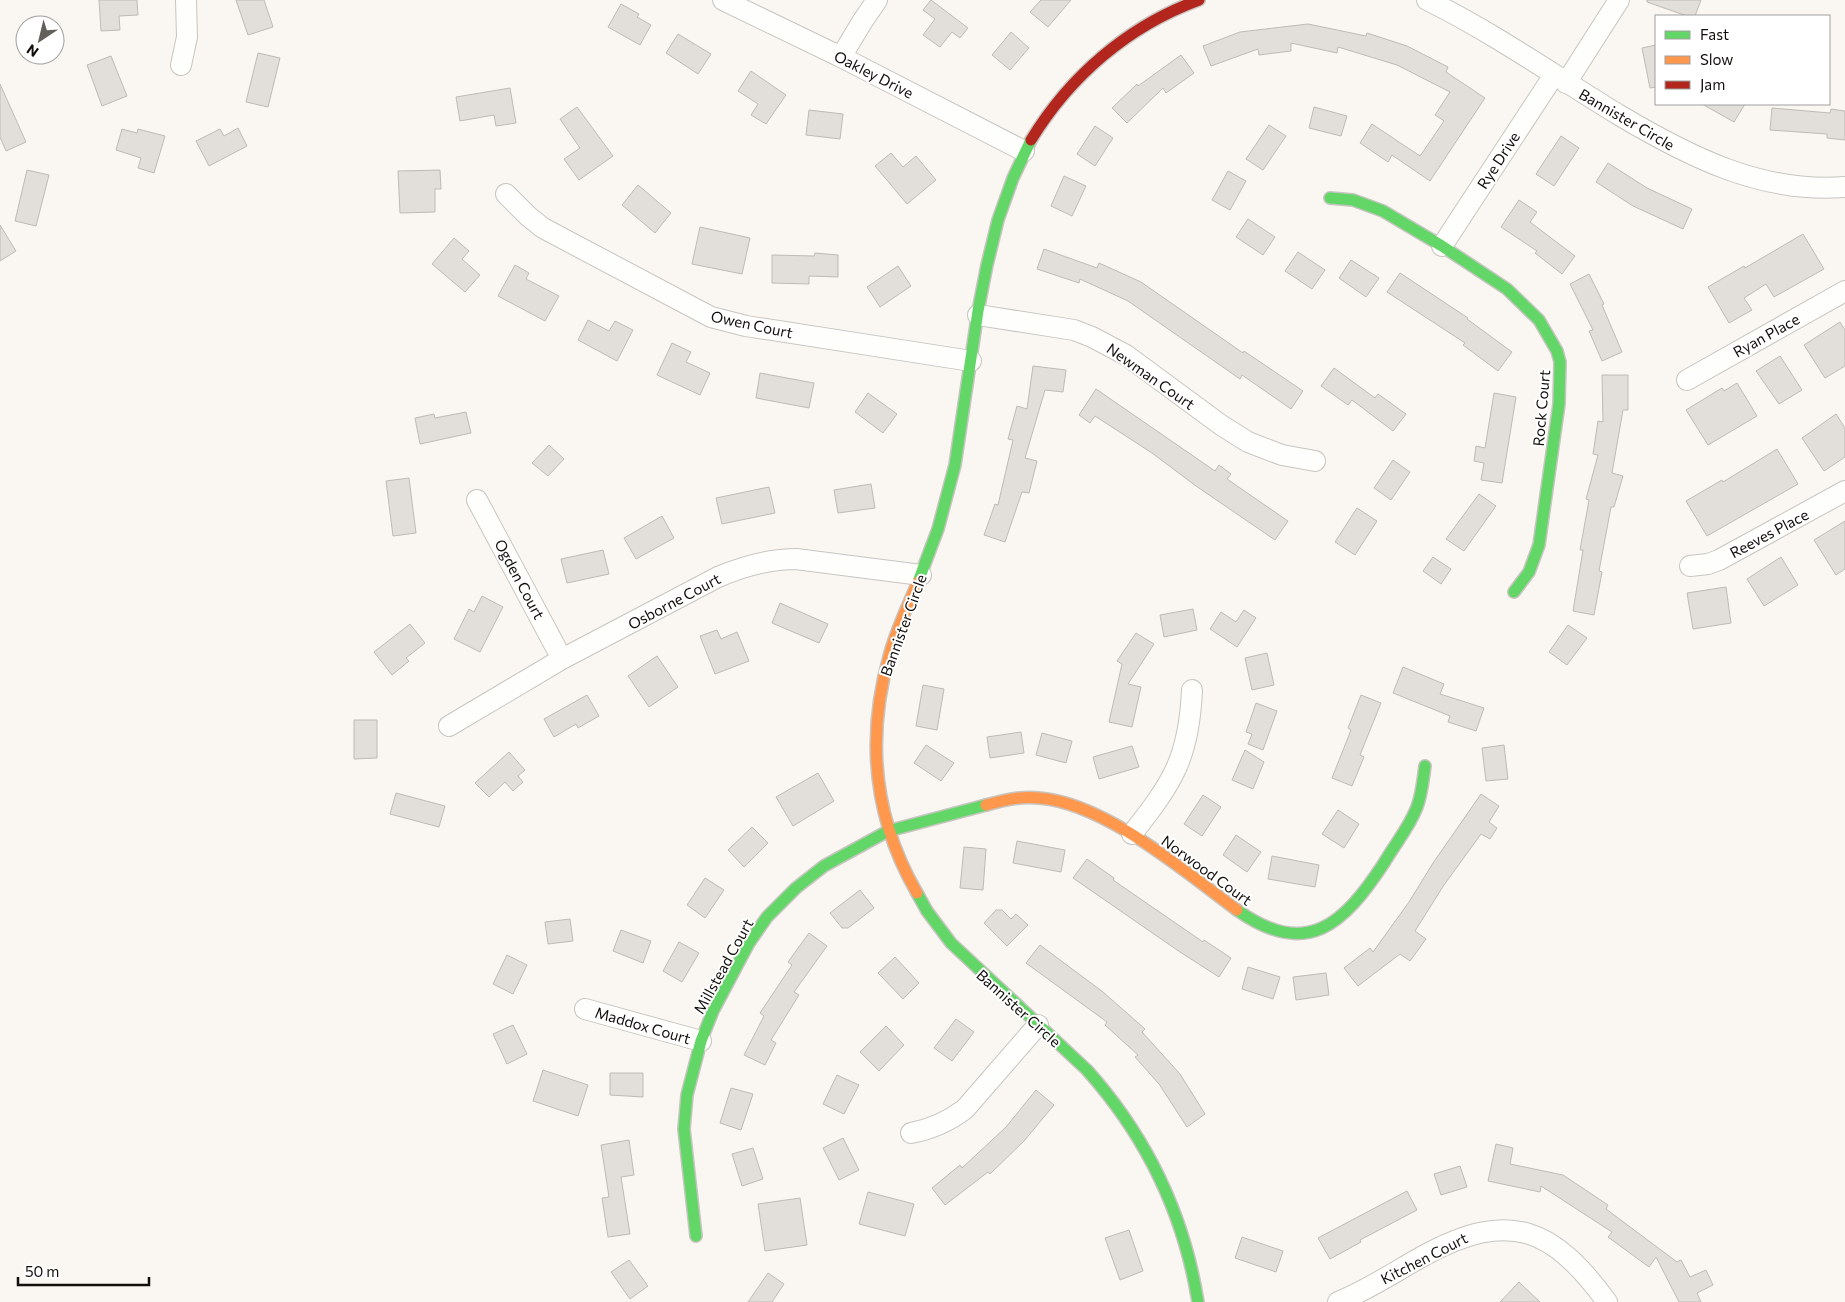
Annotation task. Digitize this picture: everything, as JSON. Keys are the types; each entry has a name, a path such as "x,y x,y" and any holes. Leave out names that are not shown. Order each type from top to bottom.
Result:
{"street":[{"path":"181,65 187,37 186,0"},
{"name":"Oakley Drive","path":"723,0 841,57 1024,151"},
{"path":"841,57 877,0"},
{"name":"Bannister Circle","path":"1198,1302 1193,1266 1185,1238 1164,1188 1136,1134 1088,1071 970,963 934,923 914,890 888,830 878,791 874,756 880,687 904,612 933,545 952,480 967,400 978,314 998,218 1024,151 1042,120 1062,95 1078,76 1106,51 1148,23 1182,6 1199,0"},
{"name":"Bannister Circle","path":"1427,0 1486,32 1560,79 1672,145 1708,162 1760,180 1796,186 1845,187"},
{"name":"Rye Drive","path":"1442,246 1560,79 1619,0"},
{"name":"Owen Court","path":"506,194 543,228 711,317 755,327 971,361"},
{"name":"Rock Court","path":"1330,198 1353,200 1383,211 1442,246 1507,289 1523,302 1545,328 1557,351 1560,362 1559,404 1539,545 1529,572 1514,592"},
{"name":"Ryan Place","path":"1687,380 1845,291"},
{"name":"Newman Court","path":"978,314 1074,330 1092,337 1126,355 1221,425 1248,442 1282,455 1315,461"},
{"name":"Reeves Place","path":"1690,566 1708,564 1727,556 1845,491"},
{"name":"Ogden Court","path":"477,500 562,659"},
{"name":"Osborne Court","path":"449,726 562,659 718,577 743,567 777,559 796,559 921,575"},
{"path":"1132,834 1168,786 1178,767 1186,745 1191,716 1192,690"},
{"name":"Norwood Court","path":"888,830 1001,801 1032,797 1044,798 1071,805 1132,834 1250,919 1270,929 1285,933 1313,932 1328,926 1342,916 1358,900 1378,872 1407,829 1417,808 1422,792 1425,766"},
{"name":"Millstead Court","path":"696,1236 685,1146 684,1113 701,1041 713,1011 749,943 767,917 796,888 824,866 888,830"},
{"name":"Maddox Court","path":"585,1009 701,1041"},
{"path":"911,1133 929,1129 951,1120 965,1110 1038,1025"},
{"name":"Kitchen Court","path":"1338,1302 1427,1254 1463,1237 1478,1232 1507,1231 1525,1232 1554,1245 1580,1268 1607,1302"}],"building":[{"path":"99,0 137,0 138,15 119,16 120,30 101,31"},
{"path":"236,0 264,0 273,27 248,35"},
{"path":"931,0 968,28 960,38 952,32 940,47 923,35 935,19 923,10"},
{"path":"1041,0 1071,0 1048,27 1030,12"},
{"path":"1647,0 1701,0 1695,15 1684,15 1647,2"},
{"path":"621,4 639,14 637,17 651,25 640,45 608,27"},
{"path":"1308,24 1366,36 1367,33 1407,46 1448,67 1446,72 1485,98 1430,181 1392,155 1388,162 1360,143 1372,124 1420,156 1444,121 1435,115 1450,92 1397,65 1338,47 1337,53 1291,43 1291,51 1259,55 1258,49 1211,66 1203,46 1240,32"},
{"path":"1011,32 1029,48 1010,70 992,55"},
{"path":"678,34 711,54 698,74 666,53"},
{"path":"1655,45 1655,87 1650,88 1642,48"},
{"path":"258,53 280,58 268,107 246,102"},
{"path":"1181,55 1194,73 1166,93 1163,88 1127,123 1112,108 1137,84 1138,86"},
{"path":"111,56 127,96 102,106 87,65"},
{"path":"751,71 786,95 766,124 751,115 758,104 738,91"},
{"path":"0,84 26,142 6,151 0,137"},
{"path":"510,88 516,123 496,126 494,115 460,121 456,97"},
{"path":"1704,105 1744,105 1734,122"},
{"path":"577,107 613,156 579,180 564,159 580,148 560,119"},
{"path":"1314,107 1347,116 1341,136 1309,128"},
{"path":"1772,108 1830,113 1831,109 1845,111 1845,140 1827,138 1827,134 1770,130"},
{"path":"809,110 843,114 840,139 806,135"},
{"path":"1269,125 1286,136 1263,170 1246,159"},
{"path":"1095,126 1113,138 1095,166 1077,154"},
{"path":"238,128 247,146 209,166 196,141 220,129 224,136"},
{"path":"122,129 137,133 138,129 165,136 154,173 138,168 141,158 116,150"},
{"path":"1561,136 1579,148 1554,186 1536,174"},
{"path":"891,153 903,167 916,156 936,180 907,204 875,166"},
{"path":"1608,163 1647,188 1692,209 1683,229 1633,206 1596,182"},
{"path":"27,170 49,175 36,226 15,221"},
{"path":"440,170 441,189 435,189 435,212 400,213 398,171"},
{"path":"1228,171 1246,181 1230,210 1212,200"},
{"path":"1064,176 1086,186 1072,216 1051,206"},
{"path":"638,185 671,213 655,233 622,205"},
{"path":"1519,200 1537,212 1530,222 1575,256 1562,274 1535,253 1537,251 1501,227"},
{"path":"1248,219 1275,237 1263,255 1236,237"},
{"path":"0,225 16,251 0,261"},
{"path":"700,227 750,238 742,274 692,264"},
{"path":"1803,234 1824,269 1774,297 1766,284 1744,298 1752,310 1729,323 1708,287"},
{"path":"454,238 469,251 462,259 480,275 465,292 432,264"},
{"path":"1044,249 1097,268 1099,263 1141,282 1243,353 1244,351 1303,391 1291,409 1242,375 1240,379 1128,301 1080,279 1079,283 1037,269"},
{"path":"1298,252 1325,270 1312,289 1285,271"},
{"path":"815,253 838,255 838,277 809,276 809,284 772,283 772,255 814,256"},
{"path":"1351,260 1379,278 1366,297 1339,278"},
{"path":"515,265 529,273 526,279 559,296 545,321 498,296"},
{"path":"898,266 911,286 880,307 867,287"},
{"path":"1400,273 1468,318 1512,352 1498,371 1463,345 1465,343 1387,292"},
{"path":"1589,274 1604,304 1602,305 1622,352 1602,361 1589,331 1593,330 1570,284"},
{"path":"588,320 609,331 615,321 633,330 617,361 578,340"},
{"path":"1840,322 1845,330 1845,366 1825,378 1804,345"},
{"path":"672,343 691,352 686,362 710,373 700,395 657,375"},
{"path":"1780,356 1802,390 1779,404 1756,371"},
{"path":"1033,366 1066,370 1063,392 1045,390 1025,458 1037,461 1029,493 1022,492 1005,542 984,535 995,504 998,505 1013,440 1008,439 1017,406 1027,409"},
{"path":"1334,368 1375,398 1378,394 1406,414 1393,431 1352,400 1348,405 1321,386"},
{"path":"760,373 814,383 809,408 756,398"},
{"path":"1602,375 1628,375 1628,410 1623,410 1612,473 1623,476 1614,507 1611,507 1599,571 1602,572 1594,615 1573,611 1583,550 1580,550 1589,500 1586,499 1598,455 1593,454 1598,421 1603,422"},
{"path":"1737,383 1757,416 1708,445 1686,410 1722,388 1724,391"},
{"path":"1096,389 1215,471 1219,465 1231,474 1227,479 1288,521 1275,540 1196,486 1152,453 1095,416 1090,423 1079,415"},
{"path":"868,393 897,414 883,433 855,412"},
{"path":"1494,393 1516,397 1502,483 1481,480 1484,463 1474,461 1476,446 1485,448"},
{"path":"466,412 471,433 420,444 415,418 434,414 435,418"},
{"path":"1836,414 1845,428 1845,457 1824,471 1802,438"},
{"path":"549,445 564,459 548,476 532,463"},
{"path":"1777,449 1798,484 1707,536 1686,501 1722,480 1723,482"},
{"path":"1393,460 1410,472 1391,500 1374,488"},
{"path":"409,478 416,533 393,536 386,481"},
{"path":"871,484 875,508 838,513 834,490"},
{"path":"769,487 775,513 722,524 716,498"},
{"path":"1479,494 1496,506 1464,551 1446,539"},
{"path":"1357,508 1377,521 1355,555 1335,542"},
{"path":"662,516 674,538 636,559 624,538"},
{"path":"1845,521 1845,569 1836,575 1814,540"},
{"path":"603,550 609,574 567,583 561,559"},
{"path":"1433,557 1451,569 1441,584 1423,571"},
{"path":"1781,557 1798,585 1764,606 1747,579"},
{"path":"1726,587 1731,623 1693,629 1687,593"},
{"path":"482,596 503,607 480,652 454,639 469,609 474,612"},
{"path":"780,603 828,624 819,643 772,623"},
{"path":"1193,609 1197,630 1164,637 1160,615"},
{"path":"1244,610 1256,618 1237,647 1210,629 1221,612 1236,622"},
{"path":"410,624 425,643 406,658 409,661 392,675 374,652"},
{"path":"1568,625 1587,638 1567,665 1549,652"},
{"path":"717,630 721,639 737,632 749,661 715,674 700,636"},
{"path":"1136,633 1154,644 1128,684 1141,687 1132,727 1109,722 1122,664 1117,661"},
{"path":"1267,653 1274,685 1252,690 1245,658"},
{"path":"657,656 678,687 649,707 628,676"},
{"path":"1403,667 1444,684 1440,694 1484,708 1476,731 1448,722 1450,716 1393,693"},
{"path":"923,685 944,689 937,730 916,726"},
{"path":"587,695 599,716 578,728 576,724 554,737 544,719"},
{"path":"1361,695 1381,703 1360,755 1364,757 1352,786 1332,778 1351,730 1348,728"},
{"path":"1256,703 1277,711 1263,750 1248,744 1252,734 1246,732"},
{"path":"354,720 377,720 377,758 354,759"},
{"path":"1021,732 1024,753 990,758 987,737"},
{"path":"1042,733 1072,741 1066,763 1036,755"},
{"path":"926,745 954,763 941,781 914,763"},
{"path":"1504,745 1508,779 1486,781 1482,748"},
{"path":"1132,746 1139,767 1099,779 1093,757"},
{"path":"1245,750 1264,762 1253,789 1232,780"},
{"path":"509,752 525,770 518,776 523,782 513,791 505,782 489,797 475,783"},
{"path":"818,773 834,801 793,826 776,797"},
{"path":"396,793 445,806 439,827 390,814"},
{"path":"1481,794 1499,806 1489,822 1497,828 1490,839 1481,834 1444,885 1415,931 1426,939 1410,961 1400,954 1358,986 1344,968 1370,948 1373,952 1409,902 1433,863"},
{"path":"1203,795 1221,807 1202,836 1184,824"},
{"path":"1338,810 1359,824 1344,848 1322,834"},
{"path":"752,827 768,843 744,867 728,850"},
{"path":"1236,835 1261,852 1247,872 1223,855"},
{"path":"1017,841 1065,850 1061,872 1013,863"},
{"path":"964,847 986,849 983,890 960,888"},
{"path":"1272,856 1319,865 1315,887 1268,879"},
{"path":"1087,859 1114,878 1113,880 1203,942 1204,940 1231,958 1219,977 1073,878"},
{"path":"705,878 724,890 705,918 687,905"},
{"path":"860,890 874,908 848,928 842,928 830,913"},
{"path":"996,910 1002,910 1011,919 1016,914 1028,925 1007,946 984,923"},
{"path":"570,919 573,941 548,944 545,922"},
{"path":"621,930 651,941 643,963 613,951"},
{"path":"809,933 827,946 794,992 799,995 771,1040 776,1043 765,1065 744,1055 764,1016 760,1013 792,965 788,962"},
{"path":"679,942 699,953 682,982 663,971"},
{"path":"1040,945 1103,992 1145,1029 1142,1032 1180,1074 1205,1114 1187,1127 1159,1084 1135,1057 1138,1055 1105,1025 1107,1022 1026,963"},
{"path":"507,955 527,965 513,994 493,984"},
{"path":"895,957 919,983 903,999 878,973"},
{"path":"1248,967 1280,977 1273,999 1242,989"},
{"path":"1326,973 1329,995 1296,1000 1293,977"},
{"path":"956,1019 974,1032 952,1061 934,1048"},
{"path":"513,1025 527,1054 507,1064 493,1034"},
{"path":"886,1026 904,1045 879,1071 860,1052"},
{"path":"543,1070 588,1085 578,1116 533,1101"},
{"path":"610,1073 643,1073 643,1097 610,1095"},
{"path":"837,1075 859,1085 844,1114 823,1104"},
{"path":"731,1088 753,1094 741,1130 720,1123"},
{"path":"1036,1090 1054,1105 1024,1141 990,1174 988,1172 945,1205 932,1188 960,1165 962,1168 1006,1127"},
{"path":"843,1138 859,1170 839,1180 823,1148"},
{"path":"629,1140 634,1175 621,1177 630,1234 608,1237 602,1198 609,1197 601,1145"},
{"path":"1496,1144 1513,1148 1510,1164 1563,1175 1608,1205 1606,1209 1677,1262 1681,1260 1690,1277 1706,1270 1713,1285 1697,1293 1701,1302 1679,1302 1656,1257 1649,1267 1608,1237 1612,1232 1541,1186 1540,1192 1488,1181"},
{"path":"753,1148 763,1179 742,1186 732,1154"},
{"path":"1460,1166 1467,1187 1441,1195 1434,1174"},
{"path":"1407,1191 1417,1210 1360,1240 1361,1242 1330,1259 1318,1238"},
{"path":"868,1192 914,1204 905,1236 859,1224"},
{"path":"800,1198 807,1245 765,1251 758,1204"},
{"path":"1129,1230 1143,1271 1120,1280 1105,1238"},
{"path":"1242,1237 1283,1251 1276,1272 1235,1258"},
{"path":"629,1260 648,1286 630,1299 611,1272"},
{"path":"768,1273 784,1284 772,1302 748,1302"},
{"path":"1519,1282 1540,1302 1500,1302"}],"traffic: fast":[{"path":"918,582 938,529 955,465 978,311 998,220 1013,178 1031,140"},
{"path":"1330,198 1353,200 1383,211 1442,246 1507,289 1539,320 1557,351 1560,362 1559,404 1539,545 1529,572 1514,592"},
{"path":"1237,910 1262,925 1284,932 1304,933 1322,928 1338,918 1369,885 1410,822 1420,797 1425,766"},
{"path":"696,1236 684,1129 687,1095 701,1041 713,1011 749,943 767,917 796,888 824,866 888,831 986,805"},
{"path":"917,893 927,911 951,943 1087,1070 1127,1122 1144,1149 1172,1208 1192,1270 1198,1302"}],"traffic: slow":[{"path":"917,893 902,864 891,835 883,806 878,776 876,745 882,684 899,626 918,582"},
{"path":"986,805 1012,799 1039,798 1064,803 1090,812 1117,825 1143,841 1237,910"}],"traffic: jam":[{"path":"1031,140 1064,95 1103,56 1148,24 1199,0"}]}
